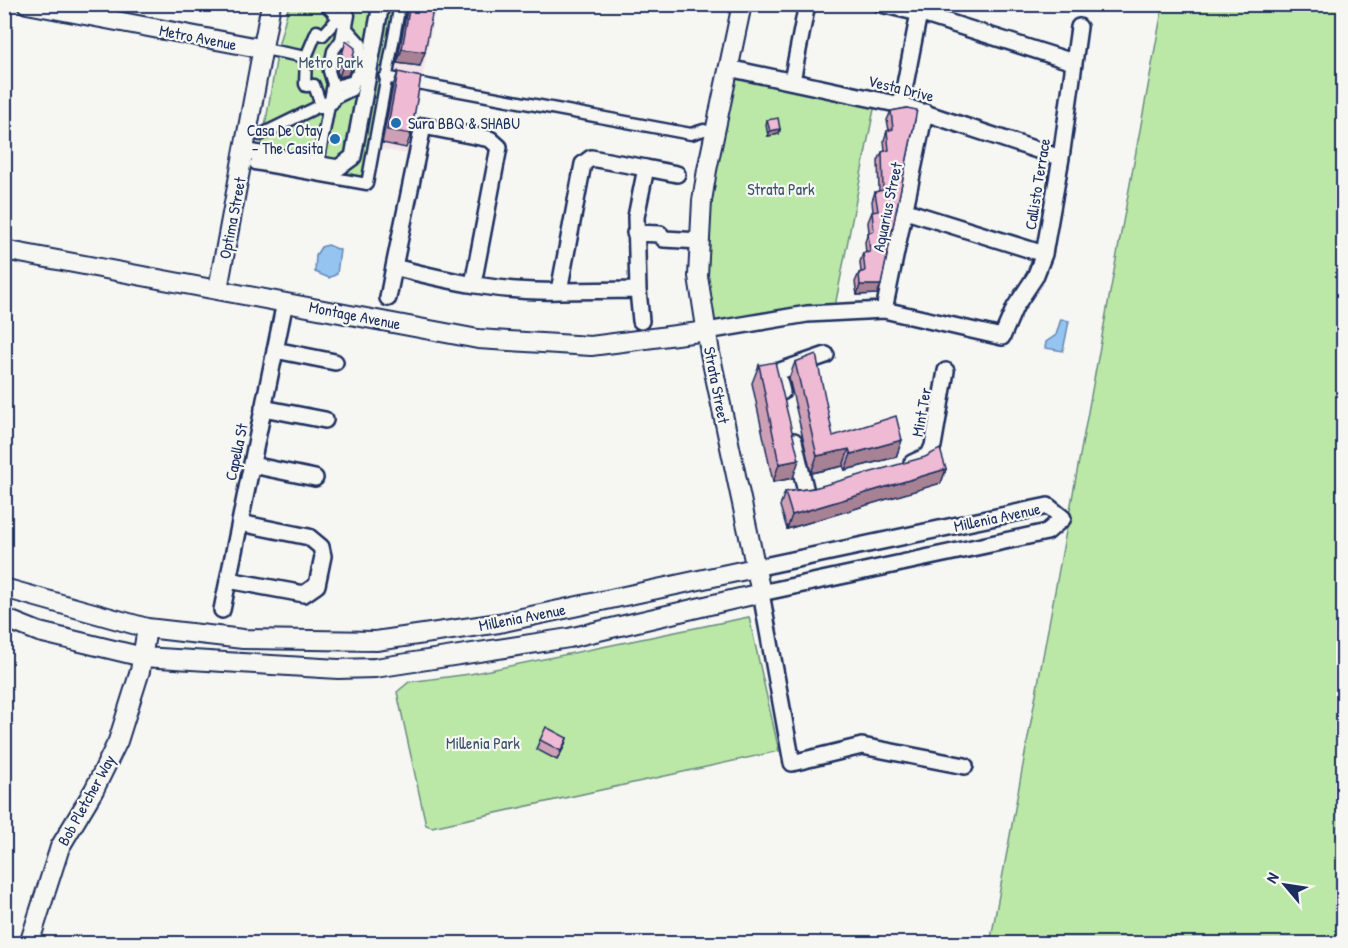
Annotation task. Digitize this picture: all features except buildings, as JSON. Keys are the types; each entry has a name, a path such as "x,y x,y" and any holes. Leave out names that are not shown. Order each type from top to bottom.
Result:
{"street":[{"name":"Metro Avenue","path":"27,4 264,49"},
{"name":"Optima Street","path":"218,289 249,158 271,4"},
{"path":"260,135 352,90 354,80 362,68 359,53 362,44 344,18 325,4"},
{"path":"316,170 338,168 353,157 362,68 381,4"},
{"path":"249,158 316,170 367,184 399,4"},
{"name":"Strata Street","path":"742,4 707,171 698,276 792,763 862,746 965,766"},
{"path":"792,81 807,4"},
{"path":"881,4 919,13 1073,62"},
{"path":"901,105 919,13"},
{"path":"328,103 314,85 306,86 306,57 317,31 323,35 344,18"},
{"path":"316,170 333,84 329,71 333,51 341,40 344,18"},
{"name":"Callisto Terrace","path":"884,310 1002,337 1015,308 1035,277 1044,254 1061,158 1079,27"},
{"path":"264,49 306,57"},
{"path":"362,68 692,134 704,130"},
{"name":"Vesta Drive","path":"728,68 901,105 1061,158"},
{"name":"Aquarius Street","path":"884,310 925,112"},
{"path":"388,298 423,126 490,139 499,147 473,284"},
{"path":"559,291 583,164 591,158 677,174"},
{"path":"641,321 635,233 646,168"},
{"path":"906,211 1044,254"},
{"path":"635,233 660,234 664,239 700,236"},
{"name":"Montage Avenue","path":"4,250 478,339 591,346 707,331"},
{"path":"394,267 515,291 638,290"},
{"name":"Capella St","path":"222,610 285,302"},
{"path":"707,331 807,314 884,310"},
{"path":"275,350 335,362"},
{"path":"785,405 777,372 826,355"},
{"name":"Mint Ter","path":"896,468 918,462 929,455 933,446 946,371"},
{"path":"263,408 325,420"},
{"path":"787,496 812,490 790,426"},
{"path":"252,465 315,478"},
{"name":"Millenia Avenue","path":"4,588 147,628 243,639 372,641 499,623 1048,506 1063,518 1047,532 761,593 569,638 375,668 338,669 143,657 39,632 4,618"},
{"path":"228,580 302,594 315,587 320,569 323,552 314,539 240,523"},
{"name":"Bob Pletcher Way","path":"29,944 60,847 94,790 118,741 143,657 147,628"},
{"path":"372,641 375,668"}],"shaded area":[{"path":"397,5 436,5 408,154 370,147"}],"green space":[{"name":"Metro Park","path":"289,5 397,5 365,176 358,180 259,163 279,43"},
{"path":"1163,5 1343,5 1343,943 990,944"},
{"name":"Strata Park","path":"728,68 876,99 834,311 707,331 698,276"},
{"name":"Millenia Park","path":"749,617 779,751 432,827 426,825 397,692 409,682 470,674"}],"water":[{"path":"328,245 340,250 337,274 329,278 315,272 316,255 321,247"},
{"path":"1061,319 1069,321 1063,351 1045,348 1046,342 1056,335"}],"place":[{"name":"Sura BBQ & SHABU","path":"396,123"},
{"name":"Casa De Otay – The Casita","path":"335,139"}]}
